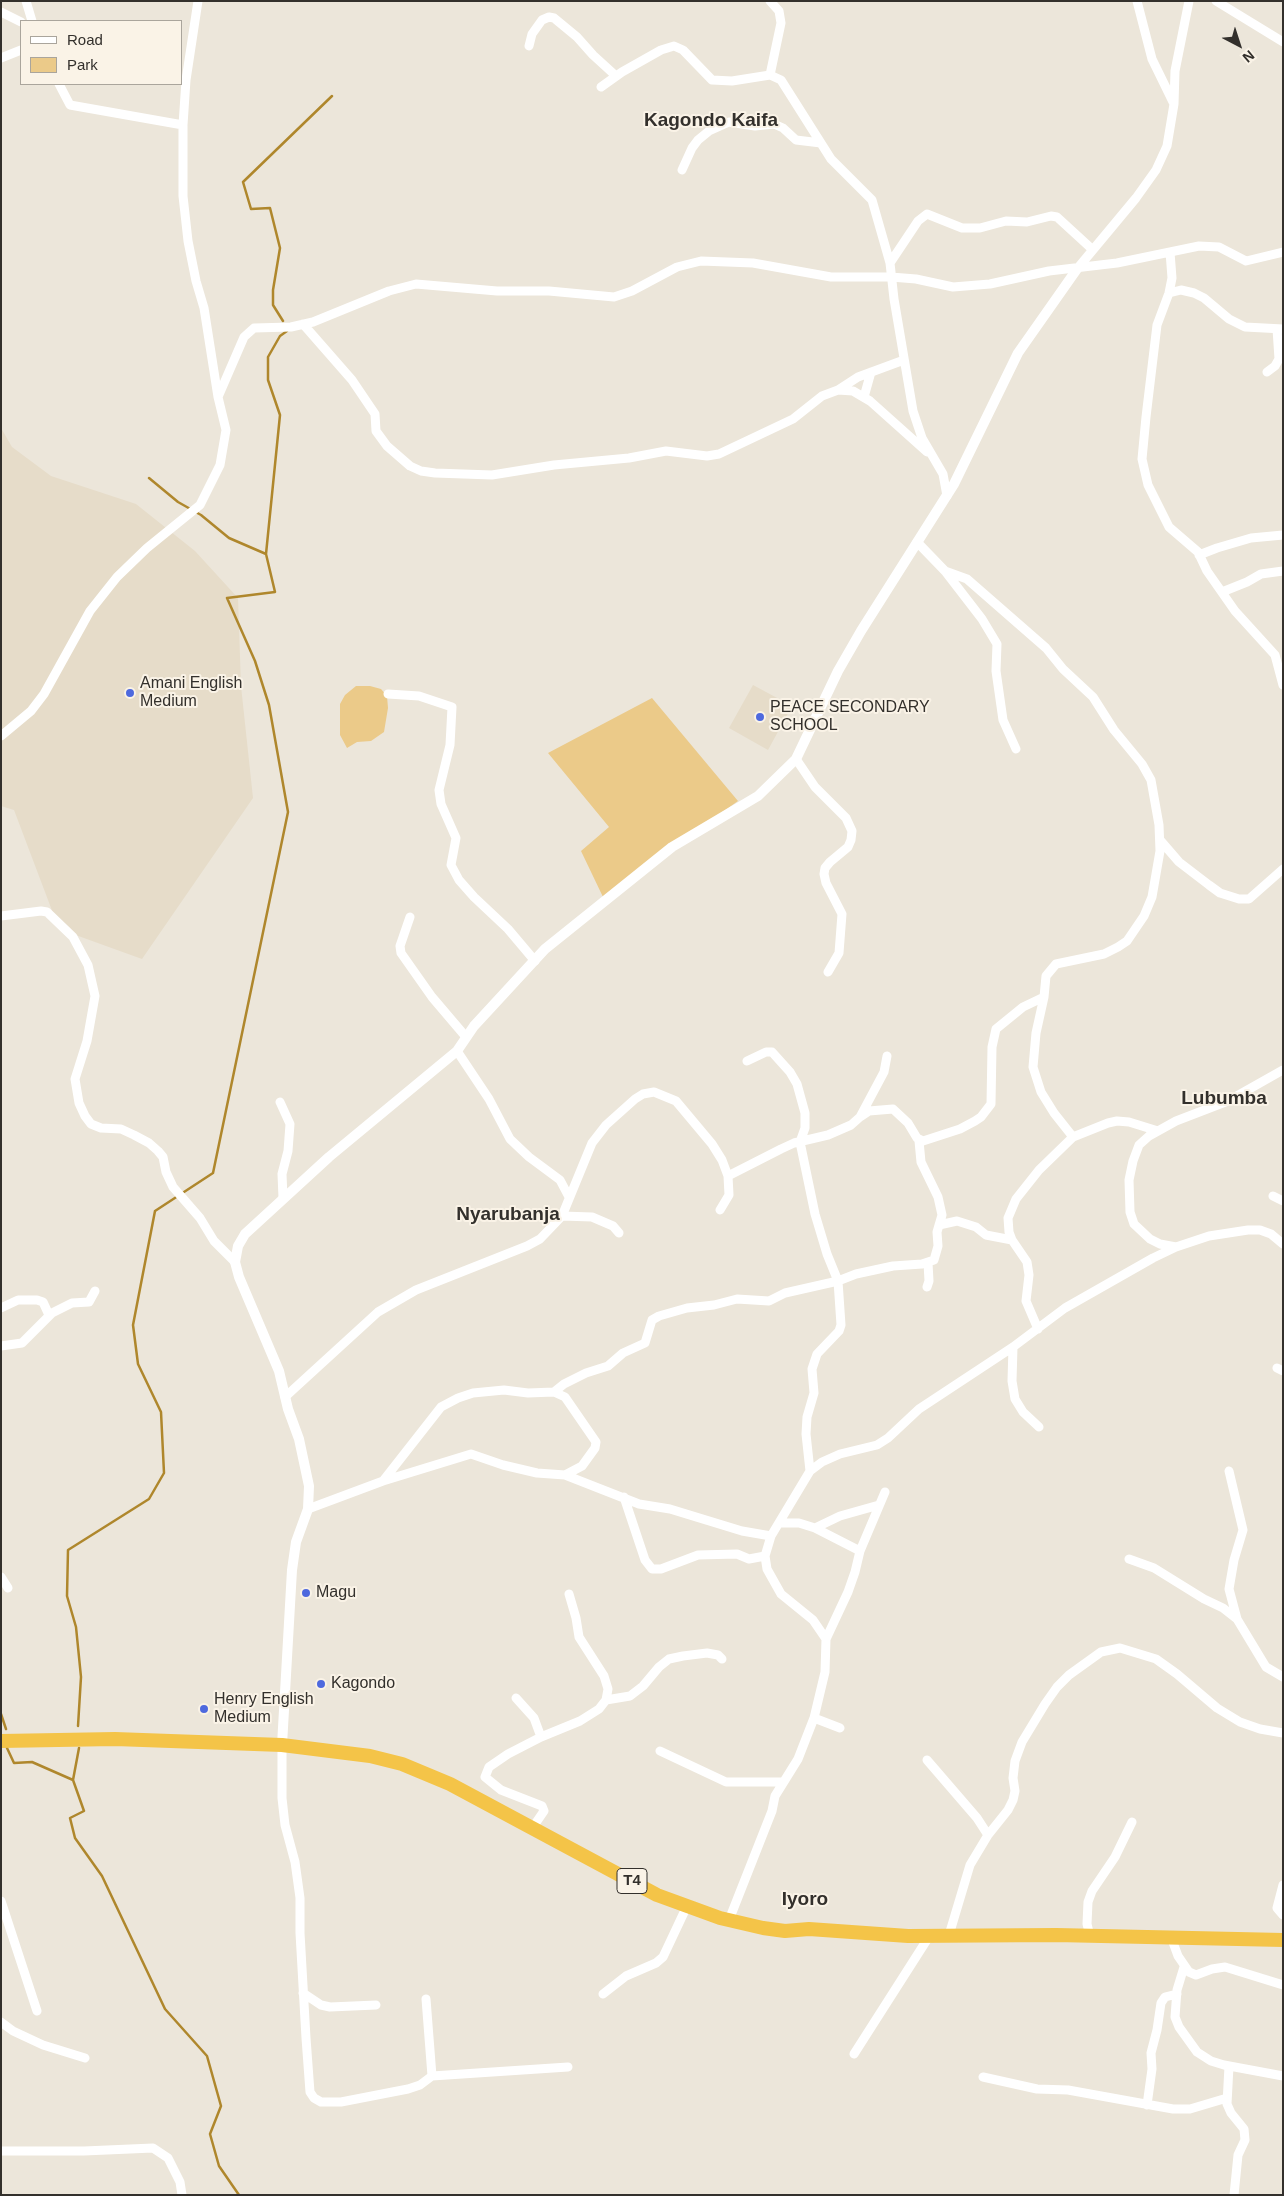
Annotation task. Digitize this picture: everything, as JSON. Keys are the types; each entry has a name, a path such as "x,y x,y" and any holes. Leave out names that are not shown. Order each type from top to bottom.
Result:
{"highway":[{"name":"T4","path":"1,1741 115,1739 282,1745 334,1750 402,1764 450,1784 534,1827 657,1895 729,1920 785,1931 809,1929 908,1936 1090,1936 1283,1940"}],"street":[{"path":"26,1 32,20"},
{"path":"1,736 31,711 44,694 90,611 117,577 132,561 184,516 200,505 220,465 225,447 226,430 218,397 204,308 196,281 188,240 183,196 183,125 186,80 198,1"},
{"path":"770,1 779,11 781,23 770,75"},
{"path":"1137,1 1152,59 1174,104"},
{"path":"234,1262 238,1246 244,1234 356,1133 457,1051 474,1026 546,949 572,926 672,847 758,796 796,759 838,671 946,496 993,408 1018,352 1077,269 1156,170 1167,146 1174,104 1175,71 1189,1"},
{"path":"1216,1 1283,42"},
{"path":"1,12 20,22"},
{"path":"529,46 532,34 542,20 550,17 554,18 577,37 616,76"},
{"path":"601,87 616,76 662,50 674,46 683,50 712,80 732,81 774,75 786,86 831,159 872,200 890,263 913,411 922,438 943,474 946,496"},
{"path":"1,58 20,50"},
{"path":"60,85 70,104 183,125"},
{"path":"682,170 692,148 698,140 709,131 729,122 755,126 774,124 796,140 821,143"},
{"path":"890,263 918,221 927,214 962,228 980,228 1006,221 1027,222 1051,216 1057,217 1094,250"},
{"path":"218,397 246,333 257,327 291,327 303,324 389,291 416,284 497,291 549,291 614,297 632,291 672,269 701,261 753,263 830,277 891,277 929,281 952,287 990,284 1049,271 1077,269 1209,245 1219,247 1246,261 1283,252"},
{"path":"1170,252 1172,278 1169,293 1156,325 1142,459 1148,485 1166,522 1199,555 1243,621 1275,655 1283,685"},
{"path":"1169,293 1181,290 1194,293 1204,298 1229,319 1245,327 1280,330 1278,364 1268,372"},
{"path":"303,324 352,380 375,414 376,430 387,446 410,466 435,473 492,475 562,464 629,458 666,451 707,456 719,454 793,419 822,396 838,390 858,376 904,360"},
{"path":"864,397 870,372"},
{"path":"838,390 853,391 864,397 888,415 931,456"},
{"path":"1199,555 1251,538 1283,535"},
{"path":"917,542 945,571 982,619 997,644 996,671 1004,720 1016,749"},
{"path":"1222,592 1261,574 1283,570"},
{"path":"945,571 967,579 1046,648 1063,669 1093,697 1114,730 1142,764 1151,780 1160,840 1152,897 1136,930 1127,941 1104,954 1056,964 1046,976 1044,997 1036,1033 1034,1067 1041,1092 1054,1113 1073,1136"},
{"path":"388,694 419,696 452,707 450,745 439,790 441,804 456,838 451,865 459,880 508,929 535,961"},
{"path":"796,759 815,787 846,818 852,831 848,847 825,868 826,883 842,914 839,953 828,972"},
{"path":"1160,840 1179,862 1209,885 1220,893 1239,899 1248,899 1283,869"},
{"path":"1,916 41,911 47,912 73,937 88,965 95,996 87,1042 75,1079 79,1103 91,1124 101,1128 121,1129 149,1143 158,1151 163,1157 166,1172 173,1187 200,1218 214,1241 234,1262 279,1371 305,1463 309,1486 308,1509 296,1542 292,1570 282,1745 282,1798 285,1825 295,1862 300,1898 303,1993 310,2092 314,2098 321,2102 341,2102 408,2089 420,2085 432,2076 568,2066"},
{"path":"410,916 402,936 401,953 432,997 466,1037"},
{"path":"919,1141 960,1129 981,1117 987,1110 992,1096 990,1084 992,1047 996,1029 1023,1007 1044,997"},
{"path":"457,1051 489,1098 510,1139 529,1157 560,1180 569,1197"},
{"path":"747,1061 766,1052 772,1052 794,1078 801,1094 805,1128 800,1142 821,1237 838,1281 841,1325 839,1331 817,1354 812,1369 814,1393 807,1417 806,1434 810,1471"},
{"path":"860,1117 884,1072 887,1056"},
{"path":"1176,1247 1160,1244 1150,1239 1134,1224 1130,1212 1129,1180 1139,1145 1176,1120 1228,1101 1283,1070"},
{"path":"285,1397 378,1312 416,1290 528,1246 540,1238 562,1216 592,1143 606,1125 643,1094 654,1092 676,1101 712,1144 722,1160 728,1176 730,1195 720,1210"},
{"path":"280,1102 290,1124 288,1150 282,1174 283,1198"},
{"path":"554,1392 564,1384 586,1373 608,1366 623,1353 645,1343 650,1324 654,1318 687,1308 714,1305 737,1299 769,1301 785,1292 838,1281 856,1274 893,1266 928,1263 936,1256 939,1225 942,1215 941,1207 921,1162 919,1141 908,1123 893,1109 869,1111 840,1131 800,1142 766,1156 728,1176"},
{"path":"1038,1328 1026,1302 1029,1275 1027,1262 1012,1240 1009,1232 1008,1218 1016,1199 1039,1170 1073,1136 1117,1121 1129,1122 1158,1131"},
{"path":"1273,1196 1283,1201"},
{"path":"562,1216 592,1217 613,1226 619,1233"},
{"path":"939,1225 957,1221 976,1227 986,1236 1012,1240"},
{"path":"826,1638 813,1620 781,1594 770,1576 765,1556 771,1536 810,1471 840,1454 877,1445 888,1438 919,1409 1013,1347 1065,1308 1135,1267 1176,1247 1209,1236 1248,1230 1260,1230 1271,1234 1283,1244"},
{"path":"927,1287 929,1278 928,1263"},
{"path":"1,1346 22,1343 49,1315 61,1307 72,1303 89,1302 95,1291"},
{"path":"1,1308 18,1300 37,1300 46,1305 49,1315"},
{"path":"1013,1347 1012,1381 1015,1399 1030,1420 1039,1427"},
{"path":"383,1481 441,1407 458,1398 489,1390 528,1393 554,1392 565,1397 596,1442 595,1448 582,1466 565,1475"},
{"path":"308,1509 383,1481 472,1454 503,1465 537,1473 565,1475 649,1506 670,1509 742,1531 771,1536"},
{"path":"1229,1471 1243,1530 1229,1582 1230,1599 1237,1620 1266,1667 1283,1678"},
{"path":"729,1920 782,1782 798,1759 814,1718 825,1672 826,1638 852,1583 860,1551 884,1492"},
{"path":"624,1497 645,1560 652,1568 661,1569 698,1556 737,1554 749,1559 765,1556"},
{"path":"815,1528 840,1516 878,1505"},
{"path":"779,1523 799,1524 815,1528 860,1551"},
{"path":"1129,1559 1154,1568 1204,1600 1223,1608 1237,1620"},
{"path":"1,1577 8,1588"},
{"path":"534,1827 544,1811 542,1806 501,1790 485,1777 489,1767 508,1754 540,1737 580,1721 599,1709 606,1700 608,1689 604,1676 579,1637 576,1618 568,1594"},
{"path":"949,1935 968,1870 988,1835 1008,1810 1013,1800 1015,1791 1013,1778 1015,1762 1022,1742 1045,1704 1069,1675 1101,1652 1110,1649 1129,1649 1156,1659 1217,1708 1240,1722 1260,1729 1283,1733"},
{"path":"606,1700 630,1696 643,1686 659,1666 669,1660 682,1656 707,1653 718,1655 722,1659"},
{"path":"516,1698 534,1718 540,1737"},
{"path":"814,1718 840,1728"},
{"path":"660,1751 726,1782 782,1782"},
{"path":"927,1760 977,1818 988,1835"},
{"path":"1090,1936 1087,1924 1088,1902 1092,1891 1115,1857 1132,1822"},
{"path":"1283,1885 1276,1908 1283,1916"},
{"path":"1,1901 37,2011"},
{"path":"603,1994 626,1976 649,1967 662,1957 687,1906"},
{"path":"854,2054 930,1935"},
{"path":"1171,1938 1184,1966 1189,1972 1196,1975 1212,1969 1225,1967 1283,1985"},
{"path":"1184,1966 1176,1994 1176,2021 1193,2046 1211,2061 1283,2076"},
{"path":"303,1993 321,2005 330,2007 376,2005"},
{"path":"1147,2105 1152,2069 1151,2053 1161,2003 1165,1997 1176,1994"},
{"path":"426,2000 432,2076"},
{"path":"1,2022 31,2040 60,2052 85,2058"},
{"path":"1229,2066 1227,2104 1231,2113 1244,2129 1246,2140 1238,2155 1234,2195"},
{"path":"983,2077 1037,2089 1068,2090 1185,2110 1227,2098"},
{"path":"1,2151 70,2152 153,2148 168,2158 180,2182 182,2195"}],"shaded area":[{"path":"1,428 12,447 51,476 136,504 195,551 238,598 241,686 253,798 142,959 59,929 14,810 1,806"},
{"name":"PEACE SECONDARY SCHOOL","path":"753,685 792,706 768,750 729,728"}],"green space":[{"path":"356,686 370,686 381,689 387,696 388,708 384,732 371,741 357,742 347,748 340,735 340,704 345,695"},
{"path":"652,698 738,801 603,897 581,851 609,827 548,753"}],"waterway":[{"path":"283,321 273,305 273,290 280,248 270,208 251,209 243,182 332,96"},
{"path":"266,554 280,415 268,380 268,357 280,336 287,331"},
{"path":"78,1726 81,1677 76,1627 67,1596 68,1550 149,1499 164,1473 161,1412 138,1364 133,1325 155,1211 213,1173 288,812 269,705 255,661 227,598 275,592 266,554 229,538 201,515 178,502 149,478"},
{"path":"1,1714 6,1729"},
{"path":"7,1748 14,1763 32,1762 73,1780"},
{"path":"79,1748 73,1780 84,1811 70,1818 75,1838 102,1876 165,2009 207,2056 221,2106 210,2134 219,2166 239,2195"}],"place":[{"name":"Amani English Medium","path":"130,693"},
{"name":"PEACE SECONDARY SCHOOL","path":"760,717"},
{"name":"Magu","path":"306,1593"},
{"name":"Kagondo","path":"321,1684"},
{"name":"Henry English Medium","path":"204,1709"}],"district":[{"name":"Kagondo Kaifa","path":"711,121"},
{"name":"Lubumba","path":"1224,1099"},
{"name":"Nyarubanja","path":"508,1215"},
{"name":"Iyoro","path":"805,1900"}]}
